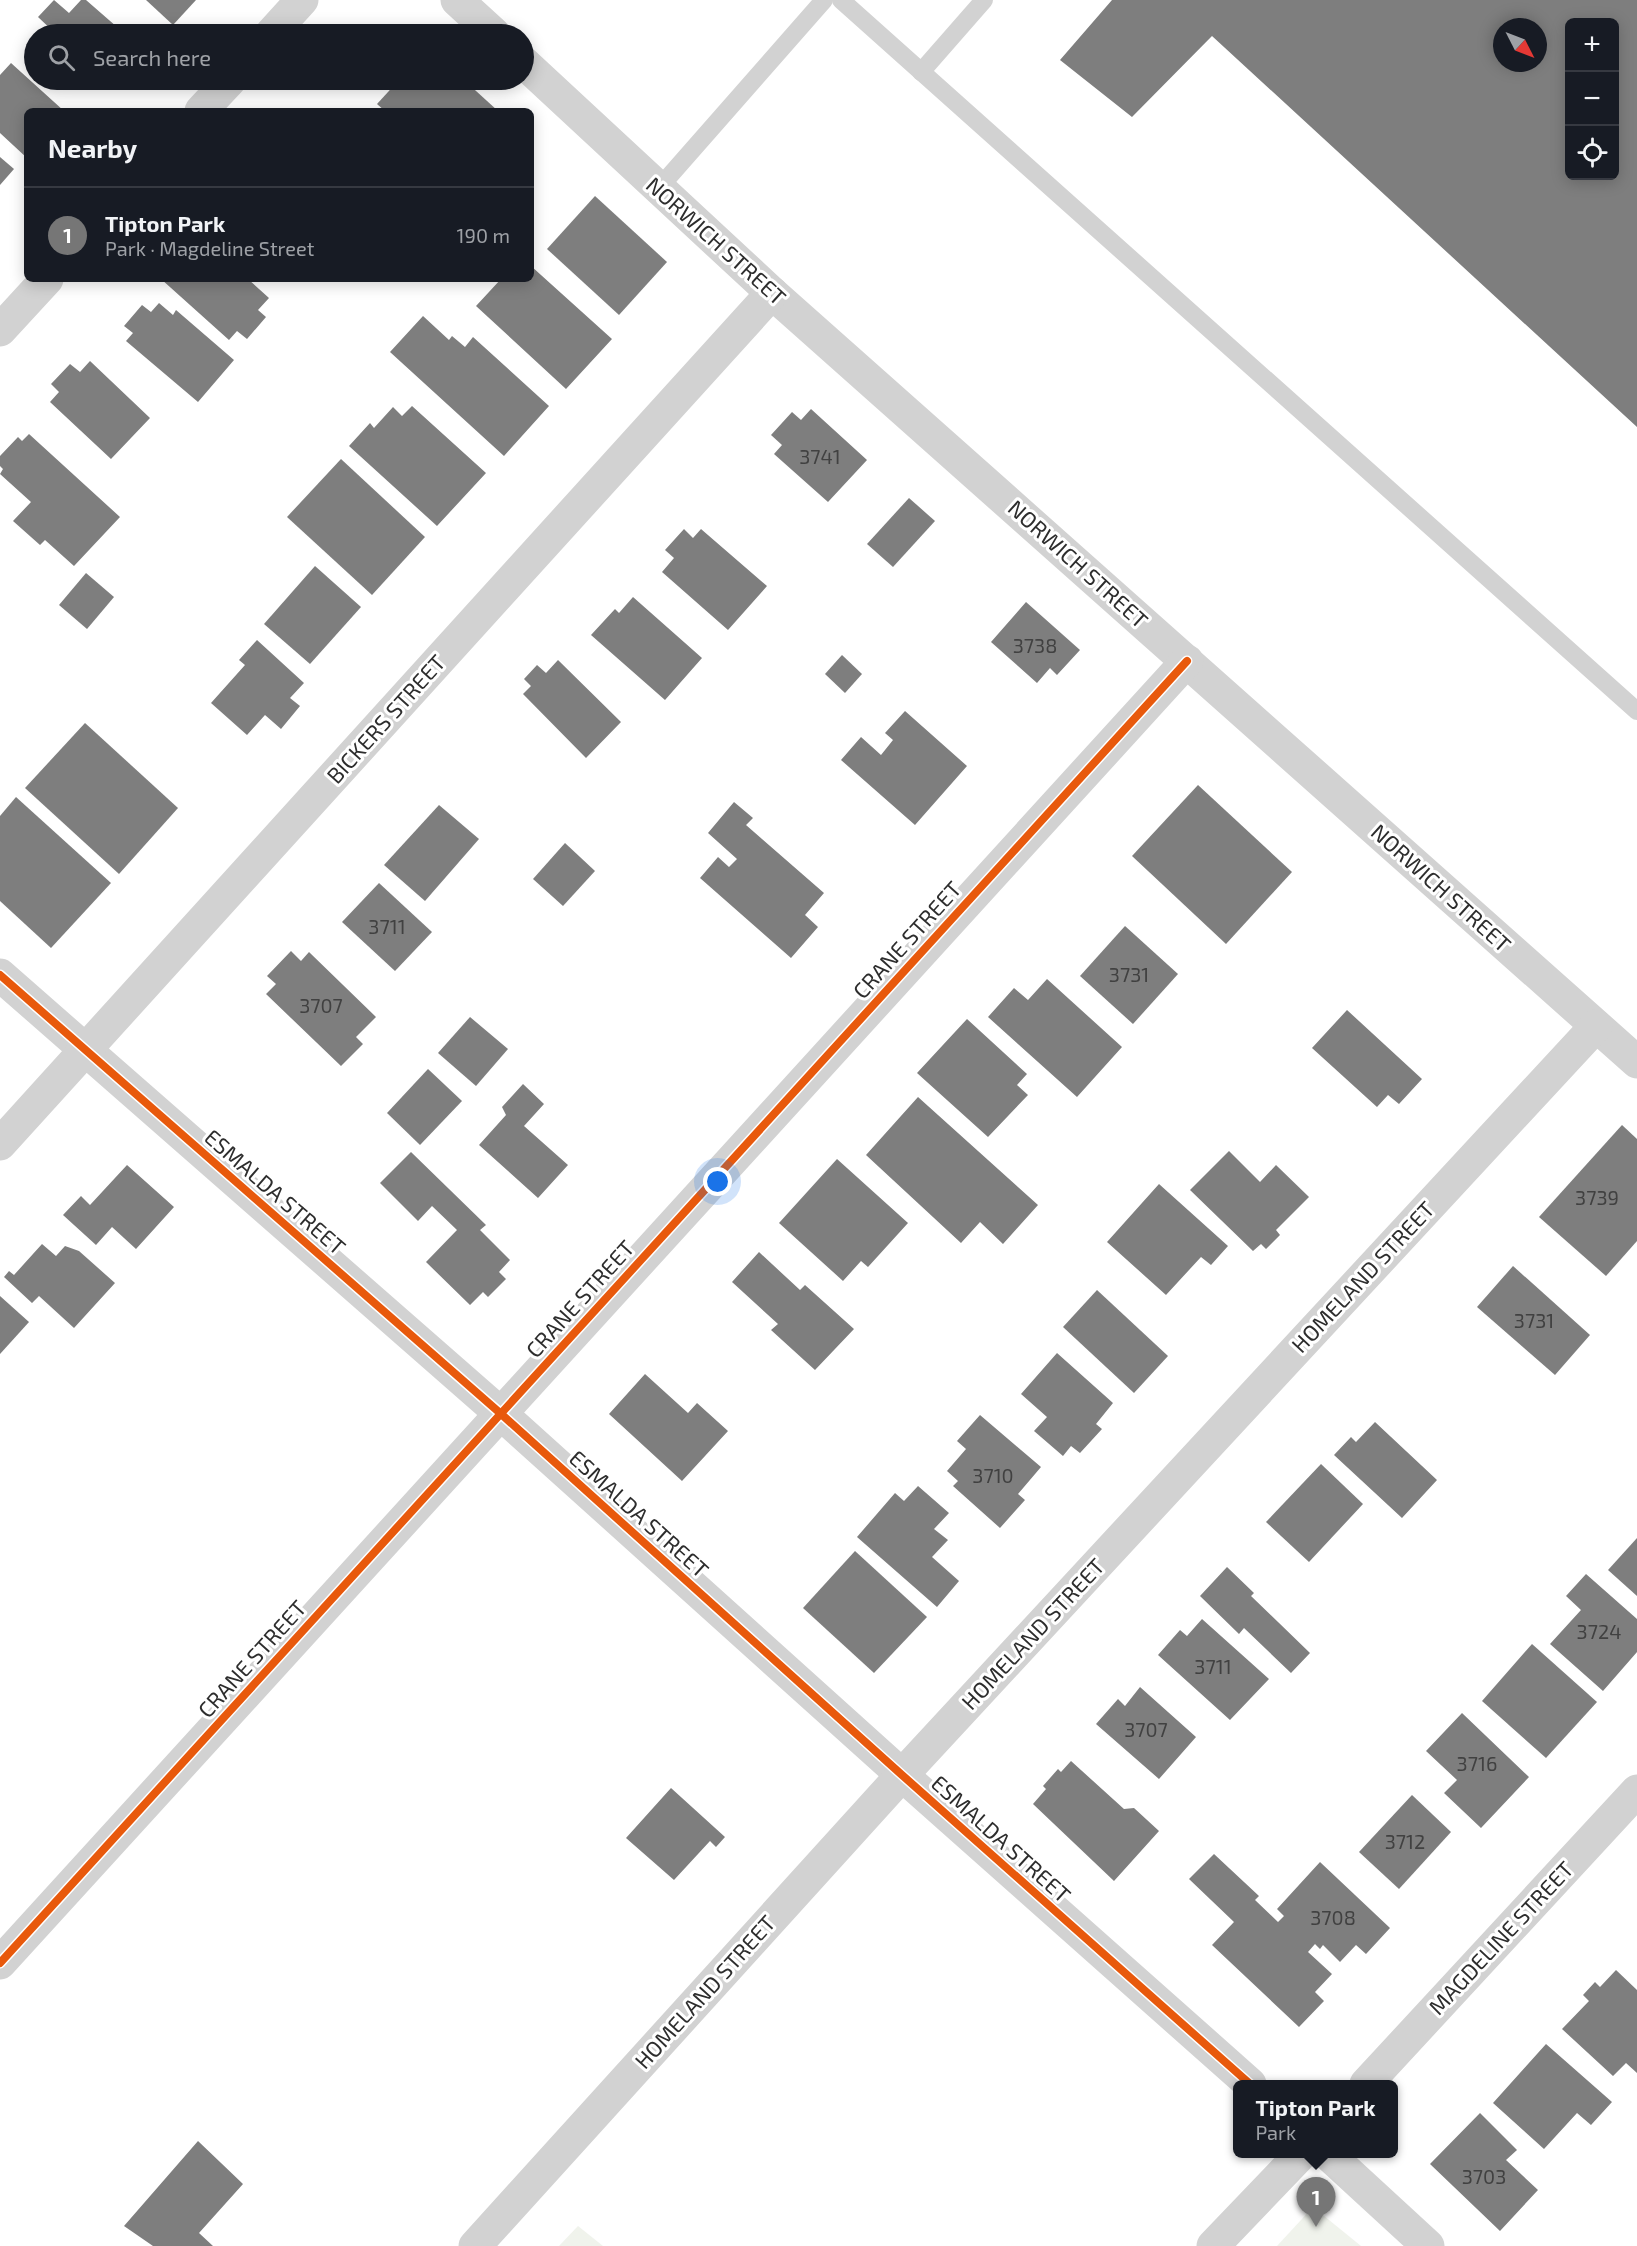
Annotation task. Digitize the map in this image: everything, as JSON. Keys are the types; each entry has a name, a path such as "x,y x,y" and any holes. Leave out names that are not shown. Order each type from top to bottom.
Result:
{"street":[{"path":"280,24 302,0"},
{"path":"457,0 483,24"},
{"name":"NORWICH STREET","path":"534,72 772,293 1637,1062"},
{"path":"204,108 221,90"},
{"path":"0,330 43,282"},
{"name":"BICKERS STREET","path":"0,1144 772,293"},
{"name":"CRANE STREET","path":"0,1964 1187,661"},
{"name":"ESMALDA STREET","path":"0,975 500,1413 1245,2080"},
{"name":"HOMELAND STREET","path":"475,2246 902,1775 1596,1026"},
{"name":"MAGDELINE STREET","path":"1371,2080 1637,1791"},
{"path":"1213,2246 1297,2158"},
{"path":"1332,2158 1428,2246"}],"lane":[{"path":"658,189 824,0"},
{"path":"841,0 1637,711"},
{"path":"921,72 984,0"}],"shaded area":[{"path":"1313,2207 1361,2246 1277,2246"},
{"path":"578,2226 603,2246 559,2246"}],"building":[{"path":"54,0 69,13 81,0 86,0 114,24 45,24 38,17"},
{"path":"146,0 196,0 172,24"},
{"path":"1112,0 1637,0 1637,427 1212,36 1132,117 1060,60"},
{"path":"11,63 24,75 24,90 41,90 61,108 24,108 24,155 0,133 0,75"},
{"path":"390,90 475,90 495,108 382,108 377,104"},
{"path":"0,157 14,169 0,185"},
{"path":"595,196 667,262 619,315 547,249"},
{"path":"534,269 612,339 566,389 476,306 498,282 534,282"},
{"path":"164,282 251,282 269,298 258,310 266,317 247,339 237,331 229,340"},
{"path":"159,303 173,315 176,310 234,360 198,402 126,341 133,333 124,326 142,305 151,312"},
{"path":"423,316 449,340 452,336 465,347 473,337 549,406 504,456 390,352"},
{"path":"90,361 150,418 111,459 50,402 59,392 51,384 70,364 80,372"},
{"path":"412,406 486,473 437,526 349,446 370,423 374,428 393,407 402,416"},
{"path":"811,409 867,460 828,502 774,454 782,445 771,435 792,412 801,420"},
{"path":"29,434 120,517 74,566 45,540 40,545 13,521 31,502 0,474 3,469 0,466 0,456 18,437 22,441"},
{"path":"341,459 425,537 372,595 287,517"},
{"path":"909,498 935,521 893,567 867,544"},
{"path":"684,529 693,538 701,529 767,586 728,630 662,572 674,558 665,550"},
{"path":"315,566 361,607 310,664 264,624"},
{"path":"86,573 114,597 87,629 59,605"},
{"path":"633,597 702,658 665,700 591,635 615,609 619,613"},
{"path":"1026,602 1080,650 1057,675 1050,668 1037,683 991,642"},
{"path":"257,640 304,683 290,698 300,706 281,729 265,715 247,735 211,703 245,665 239,660"},
{"path":"842,655 862,674 845,693 825,674"},
{"path":"558,660 621,722 586,758 523,694 531,686 524,679 537,665 546,673"},
{"path":"905,711 967,766 915,825 841,760 861,737 881,755 893,740 885,733"},
{"path":"85,723 178,808 119,874 25,788"},
{"path":"1198,785 1292,872 1226,944 1132,856"},
{"path":"16,797 111,883 51,948 0,901 0,816"},
{"path":"734,802 753,818 746,825 824,893 805,915 818,927 791,958 700,878 718,857 729,867 737,859 708,833"},
{"path":"439,805 479,839 425,901 384,865"},
{"path":"565,843 595,871 563,906 533,879"},
{"path":"379,883 432,932 395,971 342,922"},
{"path":"1125,926 1178,974 1133,1024 1080,976"},
{"path":"291,951 301,961 309,952 376,1017 356,1037 363,1044 341,1066 266,994 276,984 267,976"},
{"path":"1047,979 1122,1047 1077,1097 988,1017 1014,988 1028,1000"},
{"path":"1347,1010 1422,1079 1399,1104 1388,1095 1377,1107 1312,1048"},
{"path":"470,1017 508,1049 476,1086 438,1053"},
{"path":"967,1019 1027,1074 1017,1085 1028,1095 988,1137 917,1073"},
{"path":"428,1069 462,1101 420,1145 387,1113"},
{"path":"523,1084 544,1104 524,1126 568,1165 538,1198 479,1145 506,1115 502,1107"},
{"path":"918,1097 1038,1205 1003,1244 980,1222 961,1243 866,1155"},
{"path":"1622,1125 1637,1139 1637,1241 1606,1276 1539,1217"},
{"path":"1229,1151 1260,1182 1276,1165 1309,1197 1276,1230 1280,1235 1266,1249 1261,1244 1253,1251 1190,1190"},
{"path":"411,1152 486,1225 480,1230 510,1260 499,1272 506,1279 488,1297 483,1292 470,1305 426,1262 457,1230 432,1206 418,1221 380,1183"},
{"path":"837,1159 908,1223 868,1267 861,1261 843,1281 779,1223"},
{"path":"127,1165 174,1207 136,1249 112,1227 96,1245 63,1215 81,1196 90,1205"},
{"path":"1159,1184 1228,1246 1211,1265 1201,1257 1166,1295 1107,1242"},
{"path":"42,1244 56,1256 65,1246 79,1251 115,1283 74,1328 39,1296 32,1303 4,1277 9,1271 14,1275"},
{"path":"759,1252 800,1290 805,1285 854,1329 815,1370 771,1330 778,1324 732,1282"},
{"path":"1513,1266 1590,1335 1555,1375 1477,1307"},
{"path":"1097,1290 1168,1356 1134,1393 1063,1327"},
{"path":"0,1296 29,1322 0,1354"},
{"path":"1057,1353 1113,1403 1096,1424 1102,1429 1080,1453 1071,1446 1063,1456 1034,1431 1047,1417 1021,1394"},
{"path":"645,1374 688,1413 697,1403 728,1431 682,1481 609,1414"},
{"path":"980,1415 1041,1467 1018,1494 1025,1500 1000,1528 953,1486 958,1481 947,1471 966,1449 957,1441"},
{"path":"1375,1422 1437,1480 1402,1518 1334,1455 1351,1437 1356,1442"},
{"path":"1321,1464 1363,1504 1309,1562 1266,1522"},
{"path":"918,1486 949,1513 934,1529 948,1540 932,1557 959,1581 937,1607 857,1537 895,1493 904,1501"},
{"path":"1637,1538 1637,1596 1608,1570"},
{"path":"855,1551 927,1617 874,1673 803,1608"},
{"path":"1227,1567 1254,1593 1251,1596 1310,1653 1291,1673 1244,1628 1239,1634 1200,1596"},
{"path":"1586,1574 1637,1619 1637,1652 1603,1691 1550,1644 1581,1610 1566,1596"},
{"path":"1202,1619 1269,1679 1230,1720 1158,1655 1180,1630 1187,1636"},
{"path":"1532,1644 1597,1702 1546,1758 1482,1701"},
{"path":"1140,1687 1196,1737 1159,1779 1096,1724 1118,1699 1125,1706"},
{"path":"1462,1713 1529,1777 1481,1828 1444,1793 1457,1780 1426,1751"},
{"path":"1071,1761 1124,1809 1134,1808 1159,1831 1114,1881 1033,1804 1046,1789 1043,1786 1058,1769 1061,1772"},
{"path":"671,1788 725,1837 716,1847 710,1841 674,1880 626,1838"},
{"path":"1412,1795 1451,1832 1399,1889 1359,1852"},
{"path":"1214,1854 1259,1896 1255,1900 1278,1922 1284,1916 1277,1909 1320,1862 1390,1928 1366,1954 1356,1945 1340,1962 1323,1945 1320,1949 1315,1944 1308,1952 1332,1974 1315,1992 1324,2001 1299,2027 1212,1945 1234,1922 1189,1879"},
{"path":"1616,1970 1637,1990 1637,2073 1626,2063 1613,2076 1562,2029 1589,2001 1583,1995 1595,1982 1600,1987"},
{"path":"1546,2044 1612,2102 1591,2125 1577,2113 1544,2149 1493,2103"},
{"path":"1480,2113 1517,2150 1506,2160 1538,2190 1500,2231 1430,2164"},
{"path":"198,2141 243,2184 199,2233 213,2246 153,2246 124,2226"}],"cycle path":[{"path":"0,1963 1187,661"},
{"path":"0,975 500,1413 1245,2080"}],"place":[{"name":"Tipton Park","path":"1316,2227"}]}
